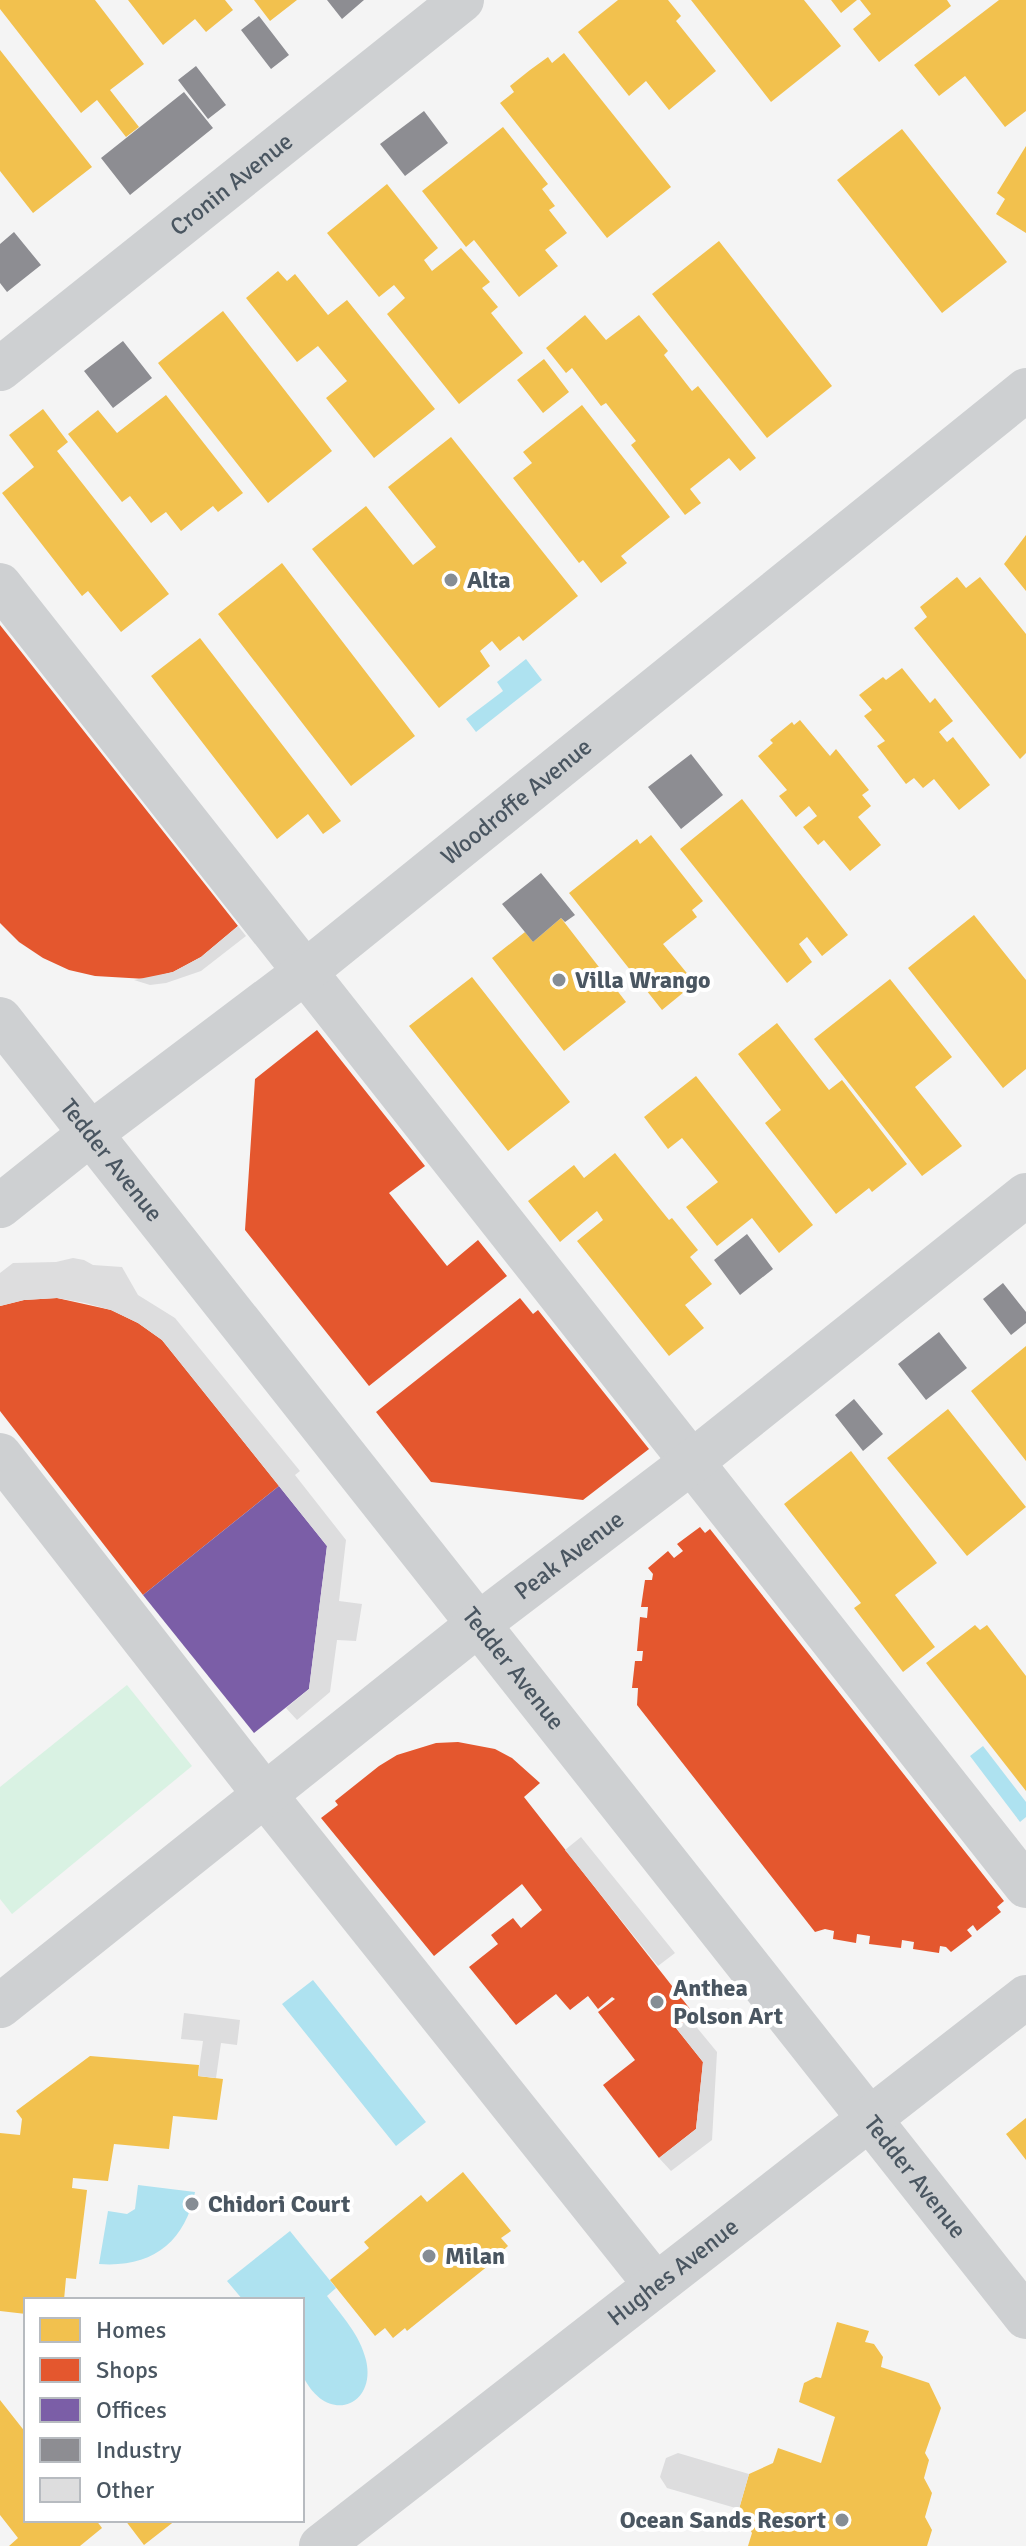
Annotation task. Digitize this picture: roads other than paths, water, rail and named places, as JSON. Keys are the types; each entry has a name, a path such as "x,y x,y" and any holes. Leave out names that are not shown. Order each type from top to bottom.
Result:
{"street":[{"name":"Cronin Avenue","path":"0,369 462,0"},
{"name":"Woodroffe Avenue","path":"0,1206 305,972 1026,390"},
{"path":"0,585 1026,1886"},
{"name":"Tedder Avenue","path":"0,1019 1026,2317"},
{"name":"Peak Avenue","path":"0,2006 480,1623 693,1461 1026,1195"},
{"path":"0,1455 265,1795 655,2284"},
{"name":"Hughes Avenue","path":"321,2546 1026,1997"}],"water":[{"path":"526,659 542,680 476,732 466,719 503,691 497,682"},
{"path":"983,1746 1026,1802 1026,1817 1020,1822 970,1756"},
{"path":"313,1980 426,2122 396,2146 282,2004"},
{"path":"138,2185 195,2192 183,2225 163,2249 150,2256 135,2262 99,2264 108,2211 127,2214 135,2209"},
{"path":"290,2231 336,2288 327,2296 350,2326 363,2351 367,2376 364,2389 357,2399 336,2405 324,2401 312,2391 304,2377 304,2298 241,2298 227,2281"}],"place":[{"name":"Alta","path":"451,580"},
{"name":"Villa Wrango","path":"559,980"},
{"name":"Anthea Polson Art","path":"657,2002"},
{"name":"Chidori Court","path":"192,2204"},
{"name":"Milan","path":"429,2256"},
{"name":"Ocean Sands Resort","path":"842,2520"}]}
